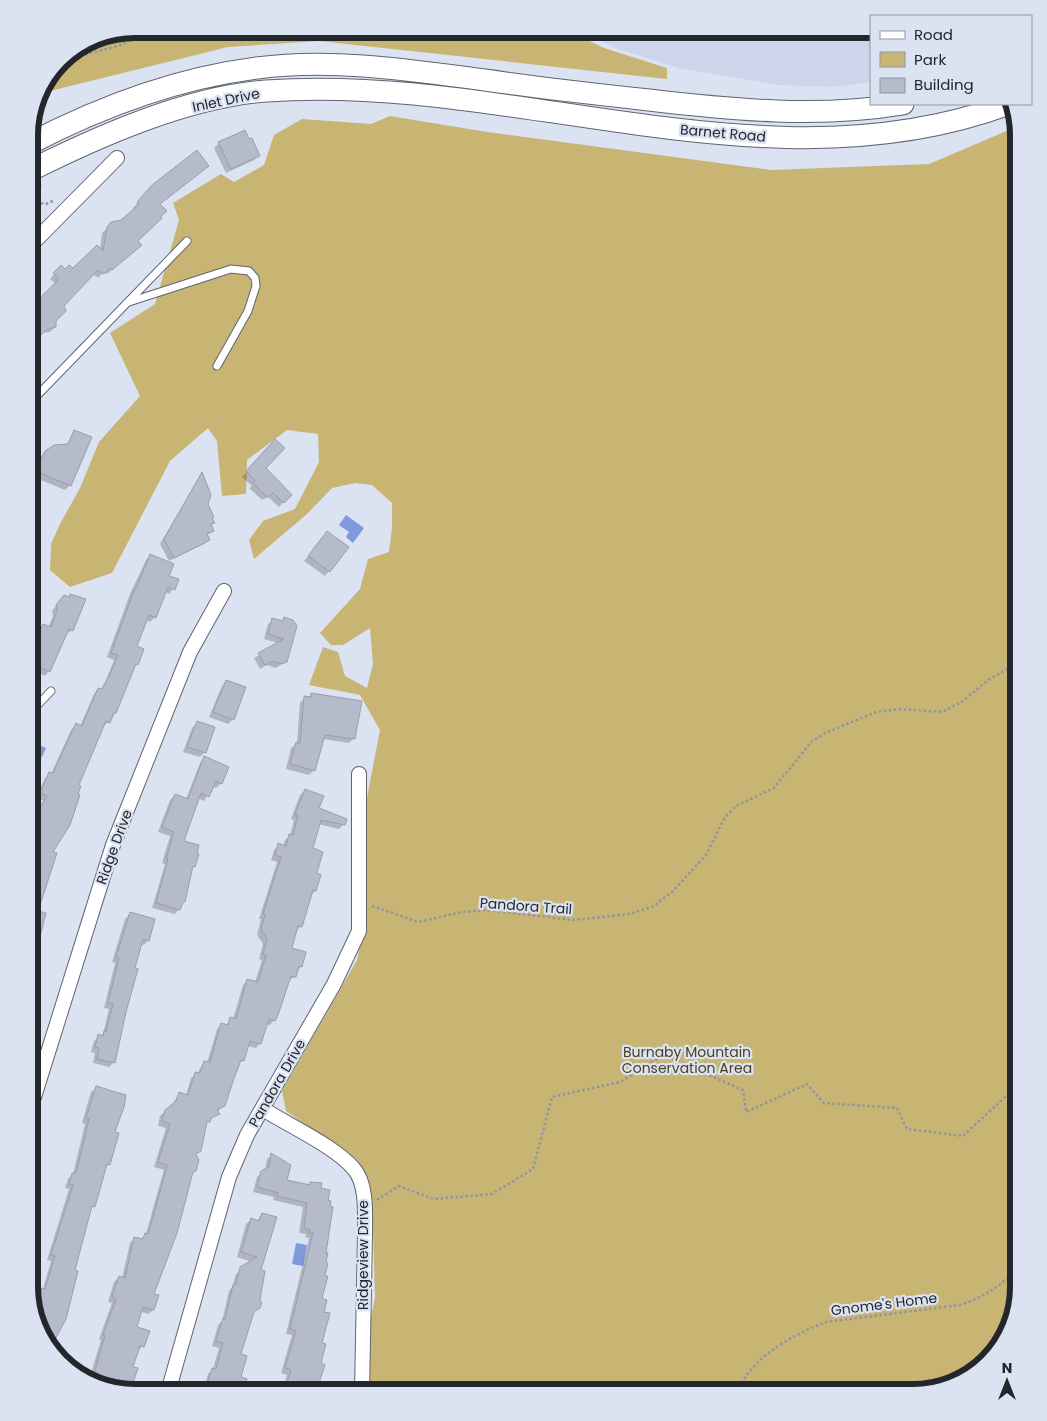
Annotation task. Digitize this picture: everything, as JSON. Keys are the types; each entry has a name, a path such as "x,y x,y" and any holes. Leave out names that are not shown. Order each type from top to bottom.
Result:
{"main road":[{"name":"Inlet Drive","path":"38,140 95,113 140,95 210,76 258,68 308,65 358,66 435,74"},
{"name":"Barnet Road","path":"435,74 601,95 767,111 827,112 894,105"},
{"name":"Inlet Drive","path":"38,166 148,118 263,91 354,89 435,96"},
{"name":"Barnet Road","path":"435,96 677,129 766,137 826,138 880,134 942,123 1005,105"}],"street":[{"path":"38,238 117,158"},
{"name":"Ridge Drive","path":"38,1084 113,845 190,652 224,590"},
{"name":"Pandora Drive","path":"170,1384 229,1177 247,1135 334,984 359,931 360,774"},
{"name":"Ridgeview Drive","path":"263,1110 336,1153 355,1169 362,1187 365,1207 362,1384"}],"lane":[{"path":"38,395 187,241"},
{"path":"129,302 231,269 241,268 249,271 255,278 253,299 217,366"},
{"path":"38,705 51,692"}],"path":[{"path":"80,55 121,44 132,38"},
{"path":"38,188 48,177 49,161"},
{"path":"38,202 46,204 59,198 70,207"},
{"name":"Pandora Trail","path":"358,901 418,922 462,912 486,910 573,920 630,914 654,906 673,890 706,855 725,817 736,806 774,788 812,741 825,733 876,712 898,710 942,712 963,701 988,680 1010,668"},
{"path":"365,1207 399,1186 434,1199 492,1194 533,1169 552,1097 620,1082 663,1056 743,1090 746,1112 807,1084 824,1103 898,1108 907,1129 963,1136 1010,1092"},
{"name":"Gnome's Home","path":"741,1384 759,1359 811,1327 826,1322 967,1303 999,1287 1010,1275"}],"shaded area":[{"path":"594,38 870,38 870,82 834,87 778,85 678,68 613,47"}],"green space":[{"path":"128,38 583,38 604,48 667,68 667,79 319,41 228,47 48,91 62,71 81,54 103,43"},
{"name":"Burnaby Mountain Conservation Area","path":"390,116 487,132 771,170 929,164 1010,130 1010,1286 1008,1305 1004,1318 993,1340 976,1359 955,1373 931,1382 912,1384 370,1384 369,1326 375,1298 373,1228 355,1159 286,1111 282,1091 357,960 366,917 365,808 380,730 360,695 309,685 323,647 338,652 345,676 367,688 373,664 370,628 343,645 331,645 320,633 360,589 368,559 389,552 392,528 392,503 372,485 355,483 332,488 307,514 254,559 249,540 263,521 295,509 319,462 318,434 287,430 247,460 246,494 222,496 217,441 208,428 170,461 112,573 70,587 50,570 51,544 80,488 99,442 140,396 110,333 155,304 179,220 173,203 221,174 234,182 264,165 274,135 302,119 371,124"}],"water":[{"path":"346,515 364,528 353,543 346,537 349,532 339,525"},
{"path":"38,745 46,748 42,757 38,755"},
{"path":"296,1243 307,1245 303,1266 292,1264"}],"building":[{"path":"245,130 249,139 252,138 260,156 231,169 218,142"},
{"path":"197,150 209,166 160,204 167,211 138,241 142,245 112,270 110,268 104,274 98,270 64,306 66,311 56,321 56,327 47,329 38,338 38,294 41,297 59,279 53,273 61,265 65,269 69,265 73,268 97,245 103,251 107,227 111,222 121,220 139,204 137,202 152,185"},
{"path":"74,430 92,437 71,486 38,472 38,465 45,451 54,445 68,444"},
{"path":"275,439 285,448 266,468 292,495 284,503 273,493 267,497 253,483 255,480 246,471"},
{"path":"202,472 211,495 208,504 214,517 212,518 215,523 211,524 214,531 207,534 210,540 174,558 164,539"},
{"path":"327,531 349,547 330,572 308,556"},
{"path":"150,554 174,564 169,576 179,579 175,590 168,587 156,618 149,615 137,646 144,649 138,665 136,664 116,713 114,713 110,723 106,721 79,785 81,786 78,794 80,795 70,825 53,852 57,853 38,911 38,842 41,831 38,829 38,810 47,796 40,793 49,772 53,773 76,723 82,726 98,688 102,689 110,674 118,655 111,653"},
{"path":"70,594 86,599 73,631 69,629 50,672 38,667 38,635 43,624 51,627 57,611 56,605 64,595 69,597"},
{"path":"284,617 293,620 297,626 287,662 281,664 273,661 265,665 258,653 284,639 268,634 272,618 283,621"},
{"path":"226,680 246,687 234,720 213,712"},
{"path":"311,693 362,701 355,739 325,735 315,771 290,764 296,742 300,744 304,696 311,697"},
{"path":"197,721 215,727 206,753 187,747"},
{"path":"204,756 229,767 222,784 216,781 209,797 201,793 184,841 199,845 197,854 199,854 195,867 193,866 185,902 183,902 180,910 156,903 174,832 162,827 175,794 188,799"},
{"path":"305,789 324,796 319,808 347,819 345,825 321,820 313,848 323,852 317,873 321,875 316,891 313,890 302,927 298,926 292,948 306,952 302,967 299,966 296,977 291,976 278,1015 275,1021 269,1019 261,1044 250,1041 244,1061 241,1060 234,1078 225,1106 217,1110 220,1114 211,1118 210,1122 207,1122 201,1151 196,1154 199,1160 196,1171 193,1172 177,1233 154,1294 159,1295 154,1310 143,1307 137,1327 150,1331 144,1347 140,1346 133,1367 138,1368 133,1383 125,1380 124,1383 122,1383 98,1376 94,1374 105,1335 103,1335 116,1299 112,1297 119,1276 125,1278 134,1237 143,1239 145,1233 148,1234 167,1165 158,1162 170,1124 162,1121 165,1110 176,1101 179,1092 188,1095 195,1072 200,1073 204,1061 210,1062 221,1023 228,1025 230,1017 236,1019 247,979 258,982 266,955 263,954 267,939 261,929 265,915 263,914 281,857 275,855 278,843 286,846 289,834 293,835 298,815 295,814"},
{"path":"38,911 46,913 41,933 38,933"},
{"path":"130,912 155,919 149,941 143,939 135,968 138,969 115,1063 97,1059 99,1048 95,1047 98,1034 103,1036 104,1031 106,1032 113,1004 108,1003 119,958 116,957"},
{"path":"96,1086 126,1095 124,1107 115,1132 119,1133 110,1165 107,1164 95,1207 92,1206 75,1270 78,1271 66,1319 54,1341 43,1318 38,1299 42,1288 45,1289 55,1256 51,1255 73,1185 69,1184 72,1173 76,1173 89,1119 86,1118"},
{"path":"271,1153 291,1165 287,1180 310,1185 310,1182 322,1183 321,1188 330,1190 328,1200 331,1201 330,1206 333,1207 326,1253 328,1253 326,1262 328,1263 325,1276 328,1276 322,1298 327,1300 324,1312 330,1313 322,1343 326,1344 321,1363 325,1365 319,1384 287,1384 291,1370 285,1368 296,1331 290,1329 313,1233 309,1233 310,1230 304,1228 307,1203 277,1196 278,1193 257,1187 261,1171 269,1167"},
{"path":"262,1213 277,1217 261,1270 265,1271 260,1300 262,1303 260,1308 254,1312 241,1354 247,1356 241,1377 247,1379 245,1384 207,1384 212,1368 216,1369 223,1343 216,1341 223,1318 225,1319 233,1285 236,1284 240,1267 257,1257 241,1252 251,1218 259,1221"}]}
